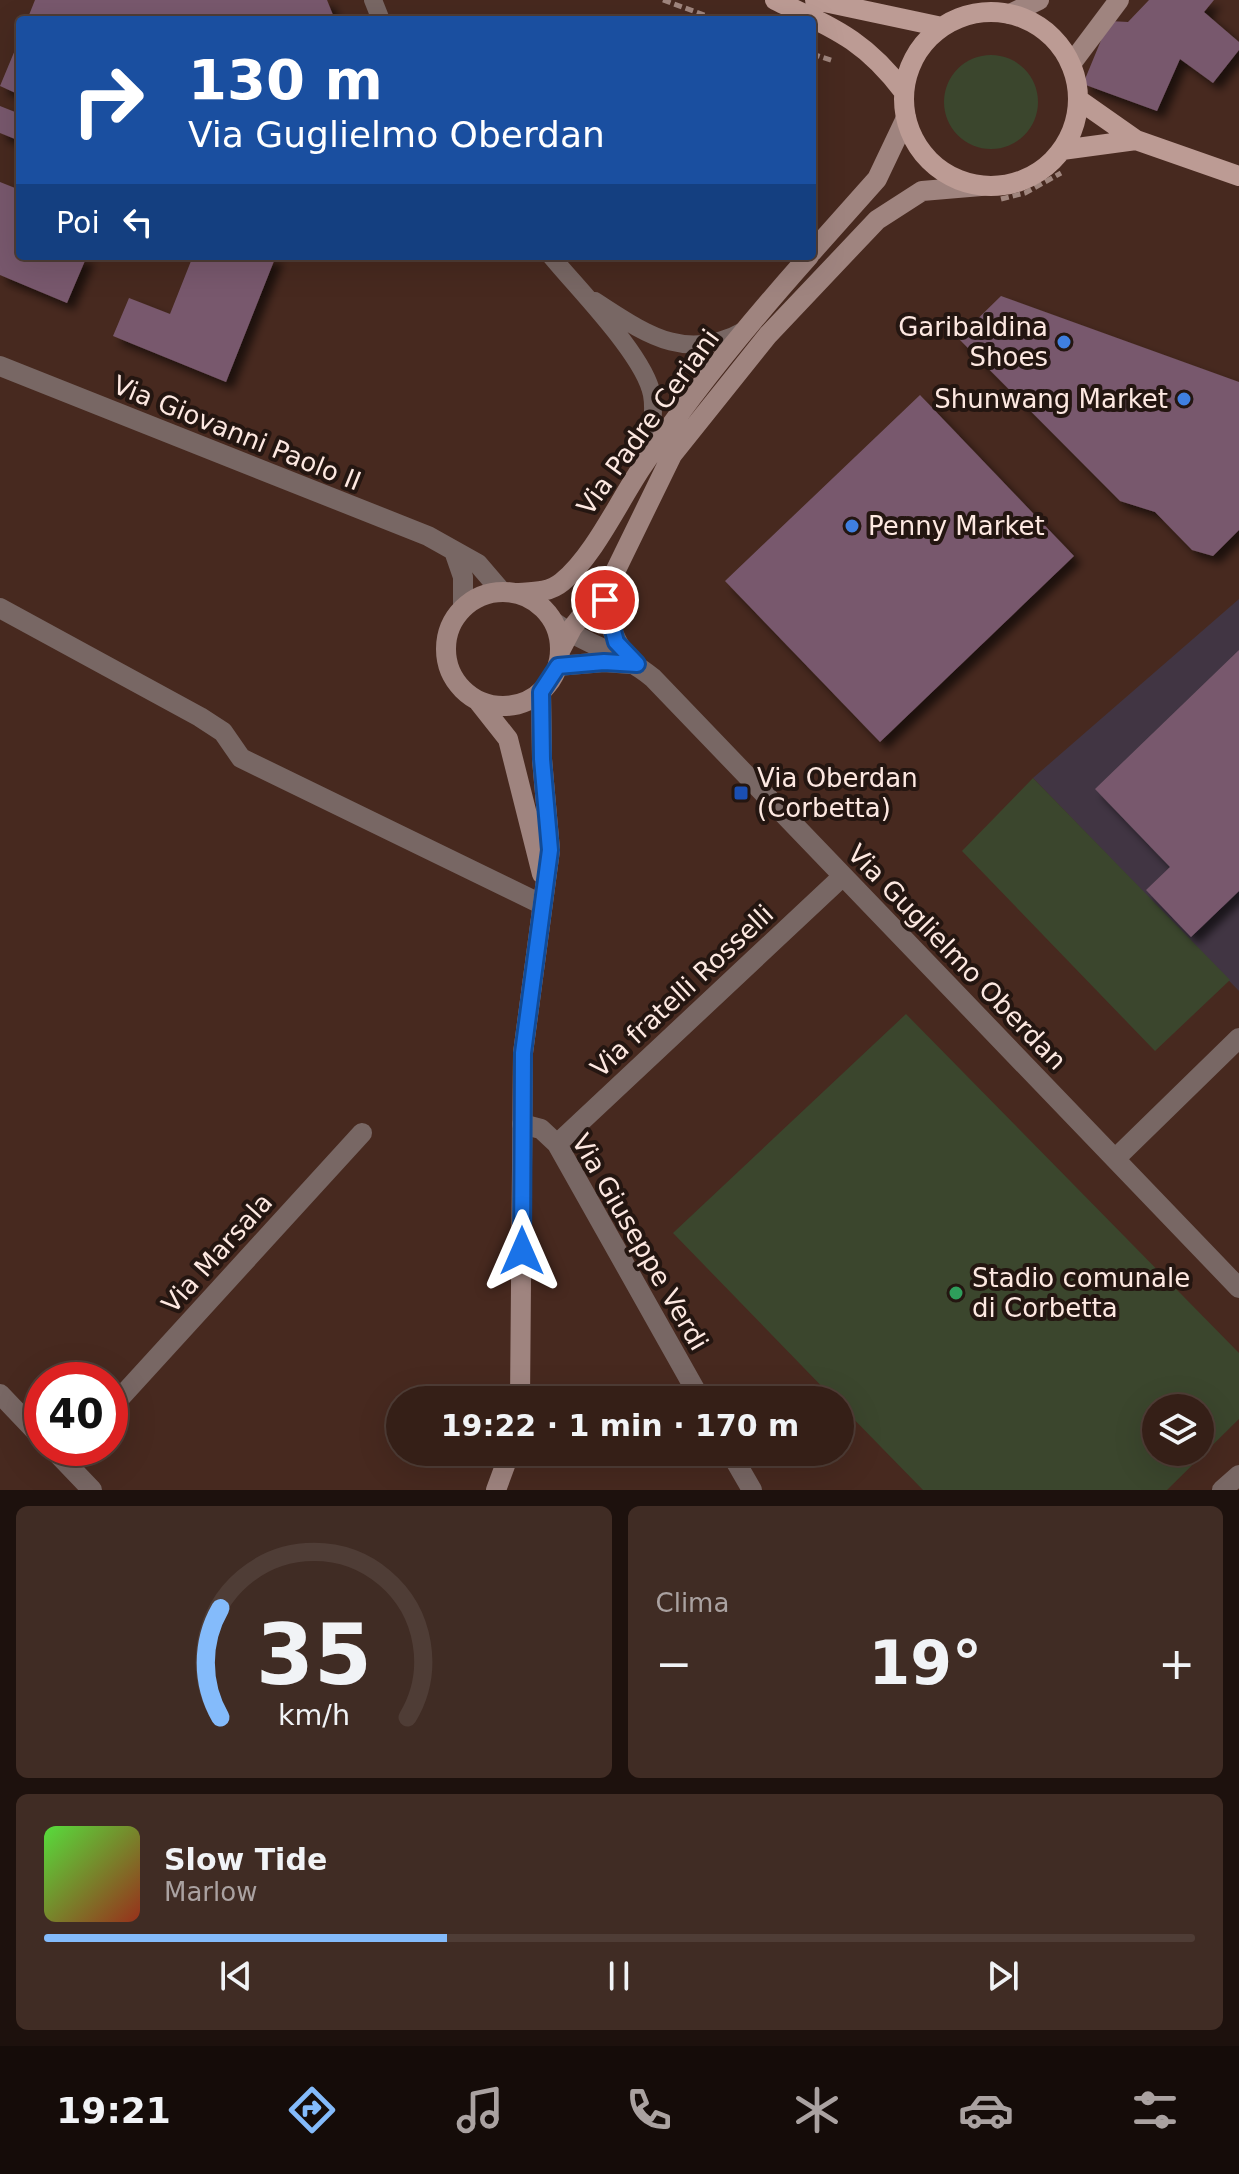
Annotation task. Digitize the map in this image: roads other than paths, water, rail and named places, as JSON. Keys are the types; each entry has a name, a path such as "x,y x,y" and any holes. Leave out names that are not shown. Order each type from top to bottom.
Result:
{"main road":[{"path":"775,0 808,16"},
{"path":"815,0 942,27"},
{"path":"986,12 1010,14 1035,24 1056,41 1071,64 1079,100 1077,118 1062,150 1049,164 1026,178 984,192 925,156 906,118 904,92 916,55 942,27 963,17 986,12"},
{"path":"816,20 852,37 881,61 904,92"},
{"path":"1079,100 1136,140 1239,176"},
{"path":"1062,150 1136,140"}],"street":[{"path":"1010,14 1039,0"},
{"path":"1071,64 1119,0"},
{"name":"Via Padre Ceriani","path":"816,247 877,179 906,118"},
{"name":"Via Padre Ceriani","path":"561,643 607,585 672,455 768,335 877,220 922,191 984,192"},
{"name":"Via Padre Ceriani","path":"509,592 544,592 562,583 584,556 644,464 805,260"},
{"name":"Via Giovanni Paolo II","path":"0,366 428,536 478,564 509,592"},
{"path":"454,551 463,577 463,607"},
{"name":"Via Guglielmo Oberdan","path":"607,585 605,600 609,624 632,661 1239,1288"},
{"path":"545,881 508,739 478,701 459,686 446,661 447,634 463,607 488,593 509,592 538,603 561,643 604,662 632,661"},
{"path":"0,608 200,717 223,732 241,758 541,904"},
{"path":"520,1386 523,1053 550,850 542,759 541,692 561,643"},
{"name":"Via Guglielmo Oberdan","path":"561,643 632,661"},
{"path":"478,701 511,706 541,692"},
{"name":"Via fratelli Rosselli","path":"557,1144 843,876"},
{"path":"1115,1159 1239,1038"},
{"name":"Via Giuseppe Verdi","path":"522,1124 541,1129 557,1144 693,1386"},
{"name":"Via Marsala","path":"128,1389 362,1133"},
{"path":"0,1394 24,1419"},
{"path":"74,1466 92,1490"},
{"path":"496,1490 505,1466"},
{"path":"738,1466 752,1490"},
{"path":"1222,1490 1239,1475"}],"lane":[{"path":"554,260 635,358 652,395 651,431 644,464"},
{"path":"579,290 650,337 696,345 733,337 748,329"}],"place":[{"name":"Garibaldina Shoes","path":"1064,342"},
{"name":"Shunwang Market","path":"1184,399"},
{"name":"Penny Market","path":"852,526"},
{"name":"Via Oberdan (Corbetta)","path":"741,793"},
{"name":"Stadio comunale di Corbetta","path":"956,1293"}]}
